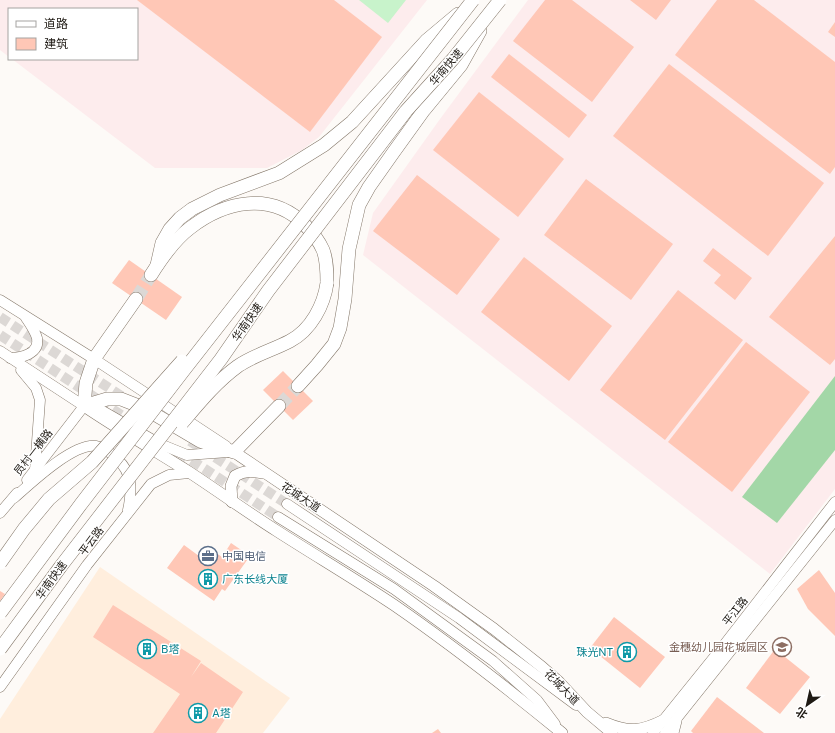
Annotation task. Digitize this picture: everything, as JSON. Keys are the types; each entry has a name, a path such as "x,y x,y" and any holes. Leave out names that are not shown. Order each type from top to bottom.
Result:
{"highway":[{"path":"133,471 160,448 213,387 238,366 292,340 304,331 320,308 325,295 327,283 323,250 309,229 297,217 273,205 254,203 238,205 221,210 189,229 175,242 154,270 162,243 170,229 192,208 220,195 279,173 324,145 341,132 362,112 427,40 471,2"},
{"name":"华南快速","path":"0,613 81,504 471,2"},
{"path":"298,386 317,366 334,344 340,328 345,299 349,249 359,205 369,187 424,110 462,65 496,5"},
{"name":"华南快速","path":"0,649 133,471 221,359 268,291 406,111 453,59 496,5"},
{"path":"136,299 94,359 86,383 84,406 107,399 121,399 144,408 200,441 234,452 279,406"},
{"path":"0,563 24,529 49,499 92,462 161,383 239,300"}],"main road":[{"path":"84,406 232,502 345,572 442,638 561,732"},
{"name":"花城大道","path":"234,452 434,586 494,629 542,667 559,682 587,712 612,733"},
{"path":"232,502 231,486 235,476 246,471 266,474"},
{"path":"587,712 618,729 632,731 639,731 664,720"},
{"path":"673,733 676,721"}],"street":[{"name":"花城大道","path":"0,300 94,359 234,452"},
{"path":"10,358 22,358 33,351 36,346 37,340 35,333 25,317"},
{"path":"0,351 84,406 101,410 153,441 187,455 234,452"},
{"path":"10,358 36,388 40,400 35,470"},
{"name":"员村一横路","path":"0,513 14,498 84,406"},
{"path":"14,498 44,472 76,450 86,446 96,446 114,456 126,469 132,490 128,512"},
{"name":"平云路","path":"0,687 87,565 151,484 169,475 189,473"},
{"name":"平江路","path":"653,733 835,502"},
{"name":"花城大道","path":"287,504 459,618 587,712"},
{"path":"278,517 394,589 493,661 537,700 561,732"},
{"name":"平江路","path":"665,733 835,520"}],"shaded area":[{"path":"0,0 427,0 319,137 302,150 267,168 155,168 13,60 138,60 138,8 8,8 8,56 0,50"},
{"path":"528,0 835,0 835,489 770,574 363,255 373,213"},
{"path":"100,567 290,698 263,733 0,733 0,719"}],"green space":[{"path":"359,0 406,0 388,23"},
{"path":"835,376 835,450 777,523 742,497"}],"building":[{"path":"137,0 334,0 382,37 310,132"},
{"path":"545,0 572,0 634,47 592,102 513,41"},
{"path":"630,0 671,0 656,20"},
{"path":"717,0 754,0 835,62 835,167 830,174 675,55"},
{"path":"835,22 835,37 828,32"},
{"path":"509,54 587,115 569,138 491,77"},
{"path":"669,64 824,183 768,256 613,136"},
{"path":"479,92 564,159 518,217 433,150"},
{"path":"417,175 500,239 457,295 373,231"},
{"path":"586,179 673,244 631,300 544,235"},
{"path":"835,236 835,359 830,365 769,317"},
{"path":"713,248 752,278 735,300 714,283 721,275 703,261"},
{"path":"524,257 612,326 569,381 481,312"},
{"path":"129,260 182,297 166,320 112,283"},
{"path":"678,290 743,340 665,440 600,390"},
{"path":"746,342 810,392 732,492 668,442"},
{"path":"283,371 313,401 293,420 263,390"},
{"name":"广东长线大厦","path":"231,543 250,556 225,591 222,589 214,601 167,568 184,545 199,556 206,546 222,557"},
{"path":"819,570 835,593 835,636 808,609 797,589"},
{"path":"0,591 5,594 0,601"},
{"path":"113,605 201,661 191,677 201,663 243,692 216,733 153,733 180,694 93,637"},
{"name":"珠光NT","path":"614,617 665,657 640,688 590,648"},
{"path":"775,649 810,677 780,714 746,688"},
{"path":"717,697 764,733 693,733 691,731"},
{"path":"438,729 441,733 432,733"}],"tunnel":[{"path":"136,299 151,275"},
{"path":"0,317 126,399"},
{"path":"0,335 135,424"},
{"path":"279,406 298,386"},
{"path":"190,441 287,504"},
{"path":"179,452 278,517"}],"place":[{"name":"中国电信","path":"208,556"},
{"name":"广东长线大厦","path":"208,579"},
{"name":"金穗幼儿园花城园区","path":"782,647"},
{"name":"B塔","path":"147,649"},
{"name":"珠光NT","path":"627,652"},
{"name":"A塔","path":"198,713"}]}
